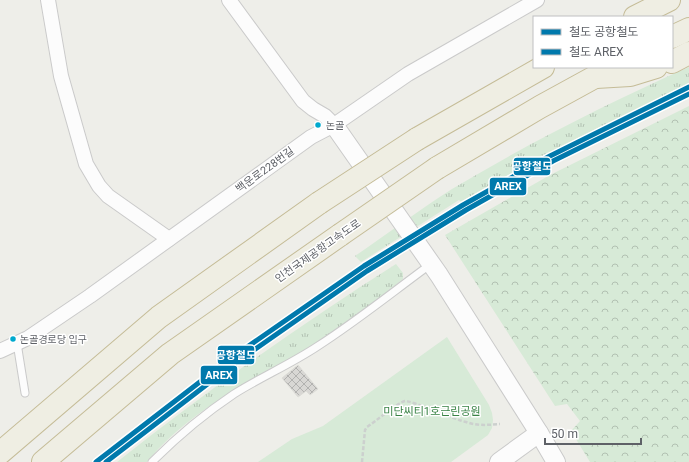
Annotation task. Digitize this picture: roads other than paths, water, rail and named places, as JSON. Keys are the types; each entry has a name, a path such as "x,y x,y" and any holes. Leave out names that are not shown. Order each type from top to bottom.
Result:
{"highway":[{"path":"637,16 668,0"},
{"path":"673,37 689,29"},
{"path":"673,61 689,53"},
{"path":"0,453 159,317 319,203 417,139 541,68"},
{"name":"인천국제공항고속도로","path":"43,462 170,354 340,235 437,168 611,68"},
{"path":"593,77 630,75 653,68"}],"street":[{"path":"48,0 61,76 86,164 99,186 108,196 168,240"},
{"path":"229,0 303,101 325,116 334,125 431,263 556,462"},
{"name":"백운로228번길","path":"0,350 28,338 90,296 311,137 334,125 408,74 537,0"},
{"path":"499,462 539,433"}],"lane":[{"path":"152,462 177,437 206,414 250,385 318,346 431,263"},
{"path":"17,343 25,393"}],"rail line":[{"name":"공항철도","path":"96,462 227,361 364,266 463,205 550,156 689,87"},
{"name":"AREX","path":"106,462 231,366 367,271 466,210 553,161 689,94"}],"place":[{"name":"논골","path":"318,125"},
{"name":"논골경로당 입구","path":"13,339"}],"park label":[{"name":"미단씨티1호근린공원","path":"432,411"}]}
